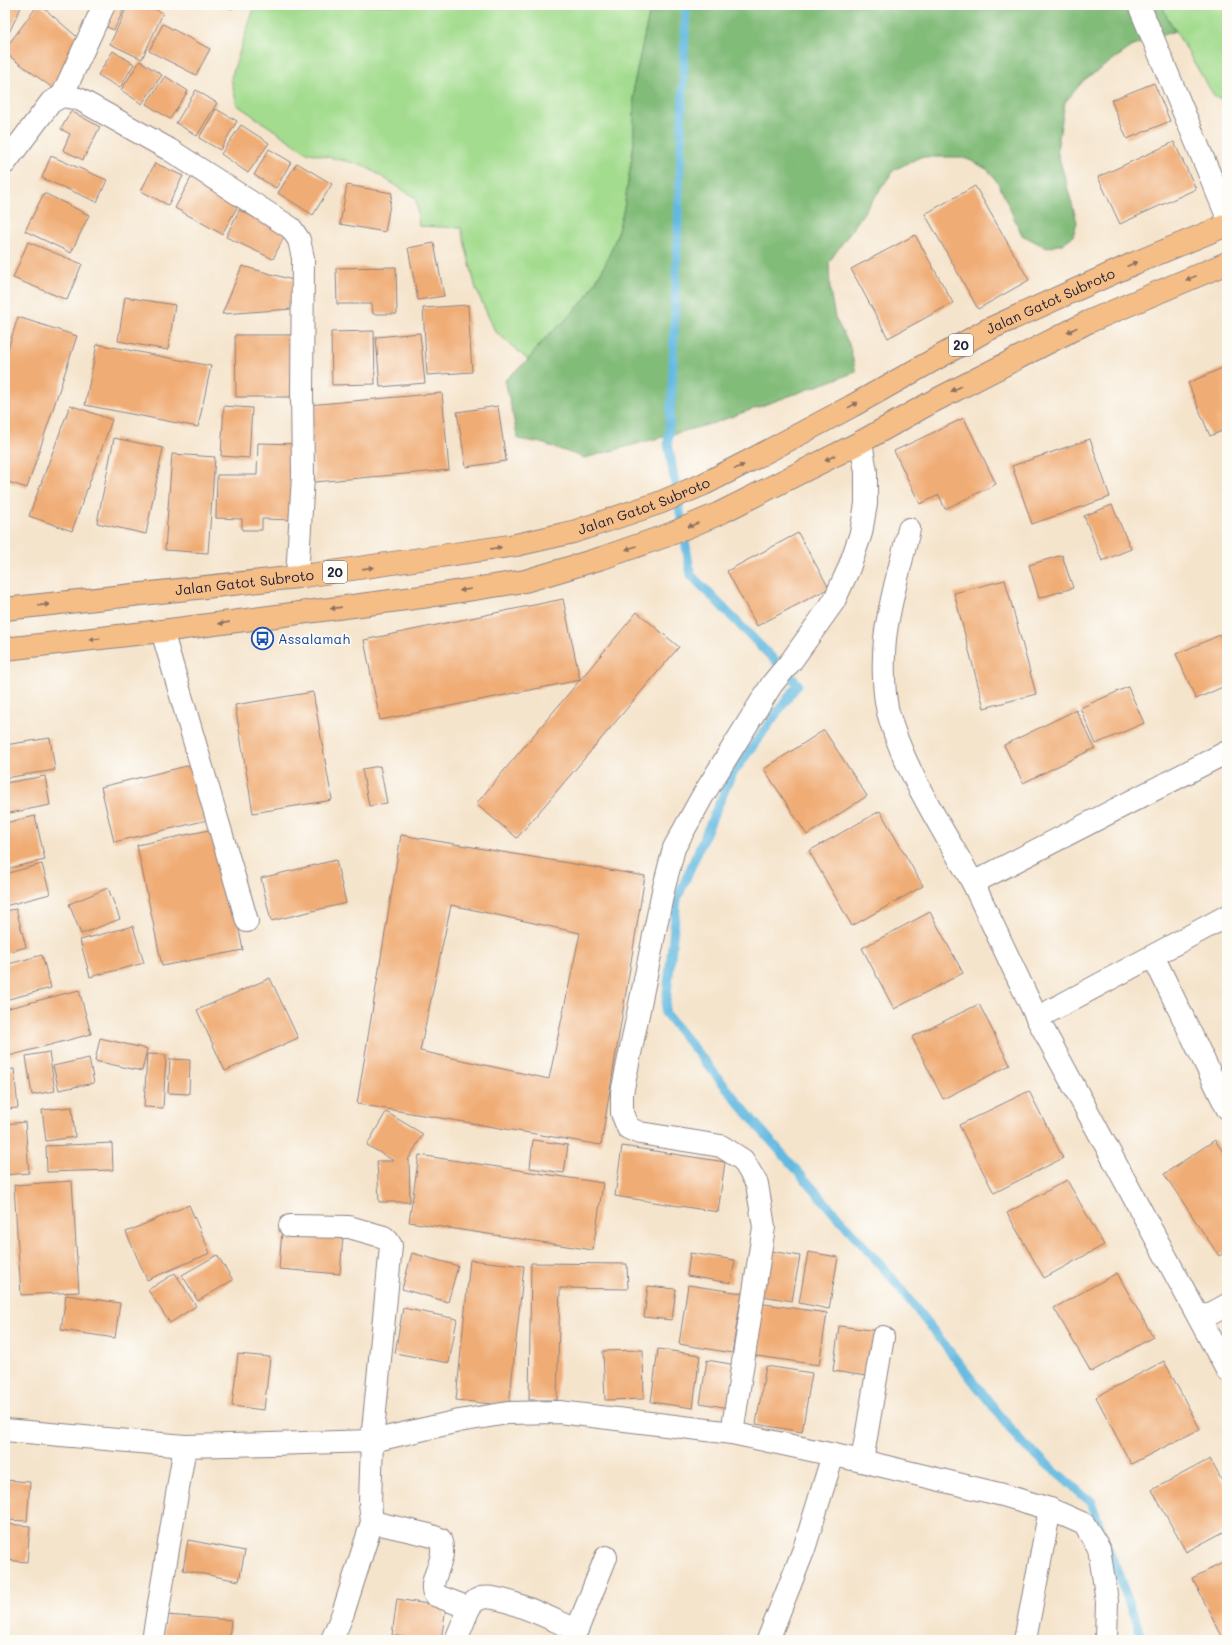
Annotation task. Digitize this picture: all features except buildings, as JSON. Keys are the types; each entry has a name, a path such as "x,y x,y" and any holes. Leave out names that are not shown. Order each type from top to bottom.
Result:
{"highway":[{"name":"Jalan Gatot Subroto","path":"5,609 297,578 516,545 573,532 659,503 704,484 825,420 987,330 1135,263 1227,225"},
{"path":"5,649 162,631 429,596 525,581 602,558 668,535 718,514 861,442 930,403 1088,322 1227,263"}],"street":[{"path":"5,163 51,102 62,96 104,5"},
{"path":"1139,5 1227,216"},
{"path":"62,96 78,99 170,150 291,228 299,240 303,258 303,476 297,578"},
{"path":"732,1433 764,1228 757,1184 742,1160 721,1146 640,1133 628,1128 622,1113 622,1093 662,891 674,848 702,797 772,684 792,660 834,601 849,568 861,533 866,504 866,472 861,442"},
{"path":"909,529 891,605 885,639 884,674 887,710 896,737 918,784 973,883 1037,1018 1201,1319 1227,1370"},
{"path":"162,631 246,920"},
{"path":"973,883 1227,752"},
{"path":"1037,1018 1227,916"},
{"path":"1153,956 1227,1108"},
{"path":"290,1226 349,1227 384,1237 391,1246 372,1441 370,1503 372,1522 345,1606 332,1640"},
{"path":"1201,1319 1227,1305"},
{"path":"862,1461 883,1338"},
{"path":"5,1430 185,1446 372,1441 458,1421 508,1414 560,1412 732,1433 862,1461 1003,1496 1042,1507 1084,1524 1099,1548 1107,1601 1106,1640"},
{"path":"153,1640 185,1446"},
{"path":"768,1640 804,1549 834,1455"},
{"path":"1024,1640 1042,1507"},
{"path":"372,1522 429,1535 440,1539 443,1547 442,1557 432,1585 432,1590 435,1595 469,1608"},
{"path":"456,1640 471,1603 482,1598 501,1600 538,1613 569,1634 577,1630 606,1558"}],"green space":[{"path":"255,5 651,5 634,84 634,143 624,208 616,238 605,265 587,297 566,320 545,338 528,360 495,331 476,289 461,228 419,226 416,198 363,165 306,152 237,105 231,78"},
{"path":"651,5 1162,5 1175,31 1133,46 1084,80 1065,102 1057,150 1077,222 1073,236 1062,244 1047,248 1022,235 998,183 988,170 962,157 920,157 894,170 829,262 830,290 835,318 849,344 856,372 714,423 585,458 541,443 518,439 505,380 528,360 545,338 566,320 587,297 605,265 616,238 624,208 634,143 634,84"},
{"path":"1162,5 1227,5 1227,100 1215,97 1166,15"}],"waterway":[{"path":"686,5 672,390 668,443 691,575 798,684 731,776 677,899 665,1013 756,1124 892,1278 1021,1442 1091,1502 1143,1640"}],"place":[{"name":"Assalamah","path":"262,639"}]}
